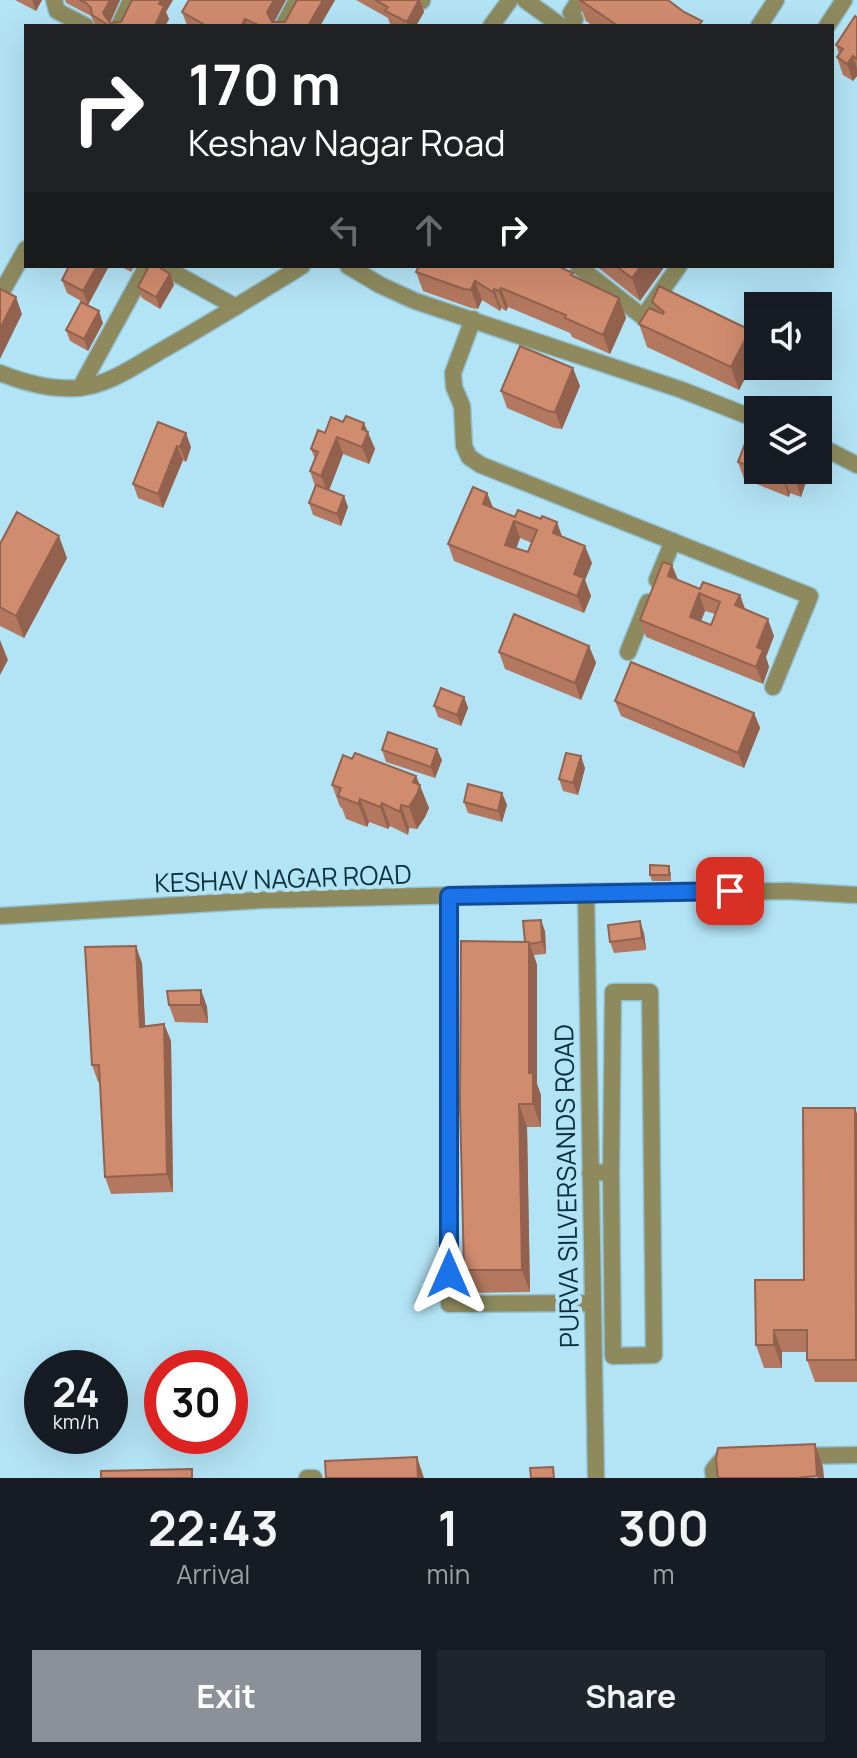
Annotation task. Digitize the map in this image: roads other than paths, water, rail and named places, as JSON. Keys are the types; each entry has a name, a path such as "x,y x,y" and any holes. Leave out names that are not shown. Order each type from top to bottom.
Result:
{"street":[{"path":"54,0 57,11 82,24"},
{"path":"120,24 131,0"},
{"path":"492,24 510,0"},
{"path":"525,0 558,24"},
{"path":"571,24 575,19 571,13 579,0"},
{"path":"828,24 844,0"},
{"path":"284,24 290,2"},
{"path":"760,24 772,2"},
{"path":"0,295 24,253"},
{"path":"80,388 146,268"},
{"path":"166,268 236,307"},
{"path":"0,374 29,384 80,388 114,377 299,268"},
{"path":"351,268 415,301 682,390 744,414"},
{"path":"581,268 643,317 678,268"},
{"path":"473,319 453,373 454,387 462,406 464,446 469,457 481,465 810,596 773,687"},
{"path":"832,452 857,465"},
{"path":"628,652 673,541"},
{"name":"KESHAV NAGAR ROAD","path":"0,916 262,900 586,892 788,891 857,895"},
{"name":"PURVA SILVERSANDS ROAD","path":"586,892 596,1478"},
{"path":"449,896 449,1304 592,1303"},
{"path":"613,992 650,992 654,1355 613,1356 611,1172 613,992"},
{"path":"590,1173 611,1172"},
{"path":"783,1457 857,1455"},
{"path":"714,1478 713,1470 723,1458 753,1457"},
{"path":"307,1478 314,1478"}]}
